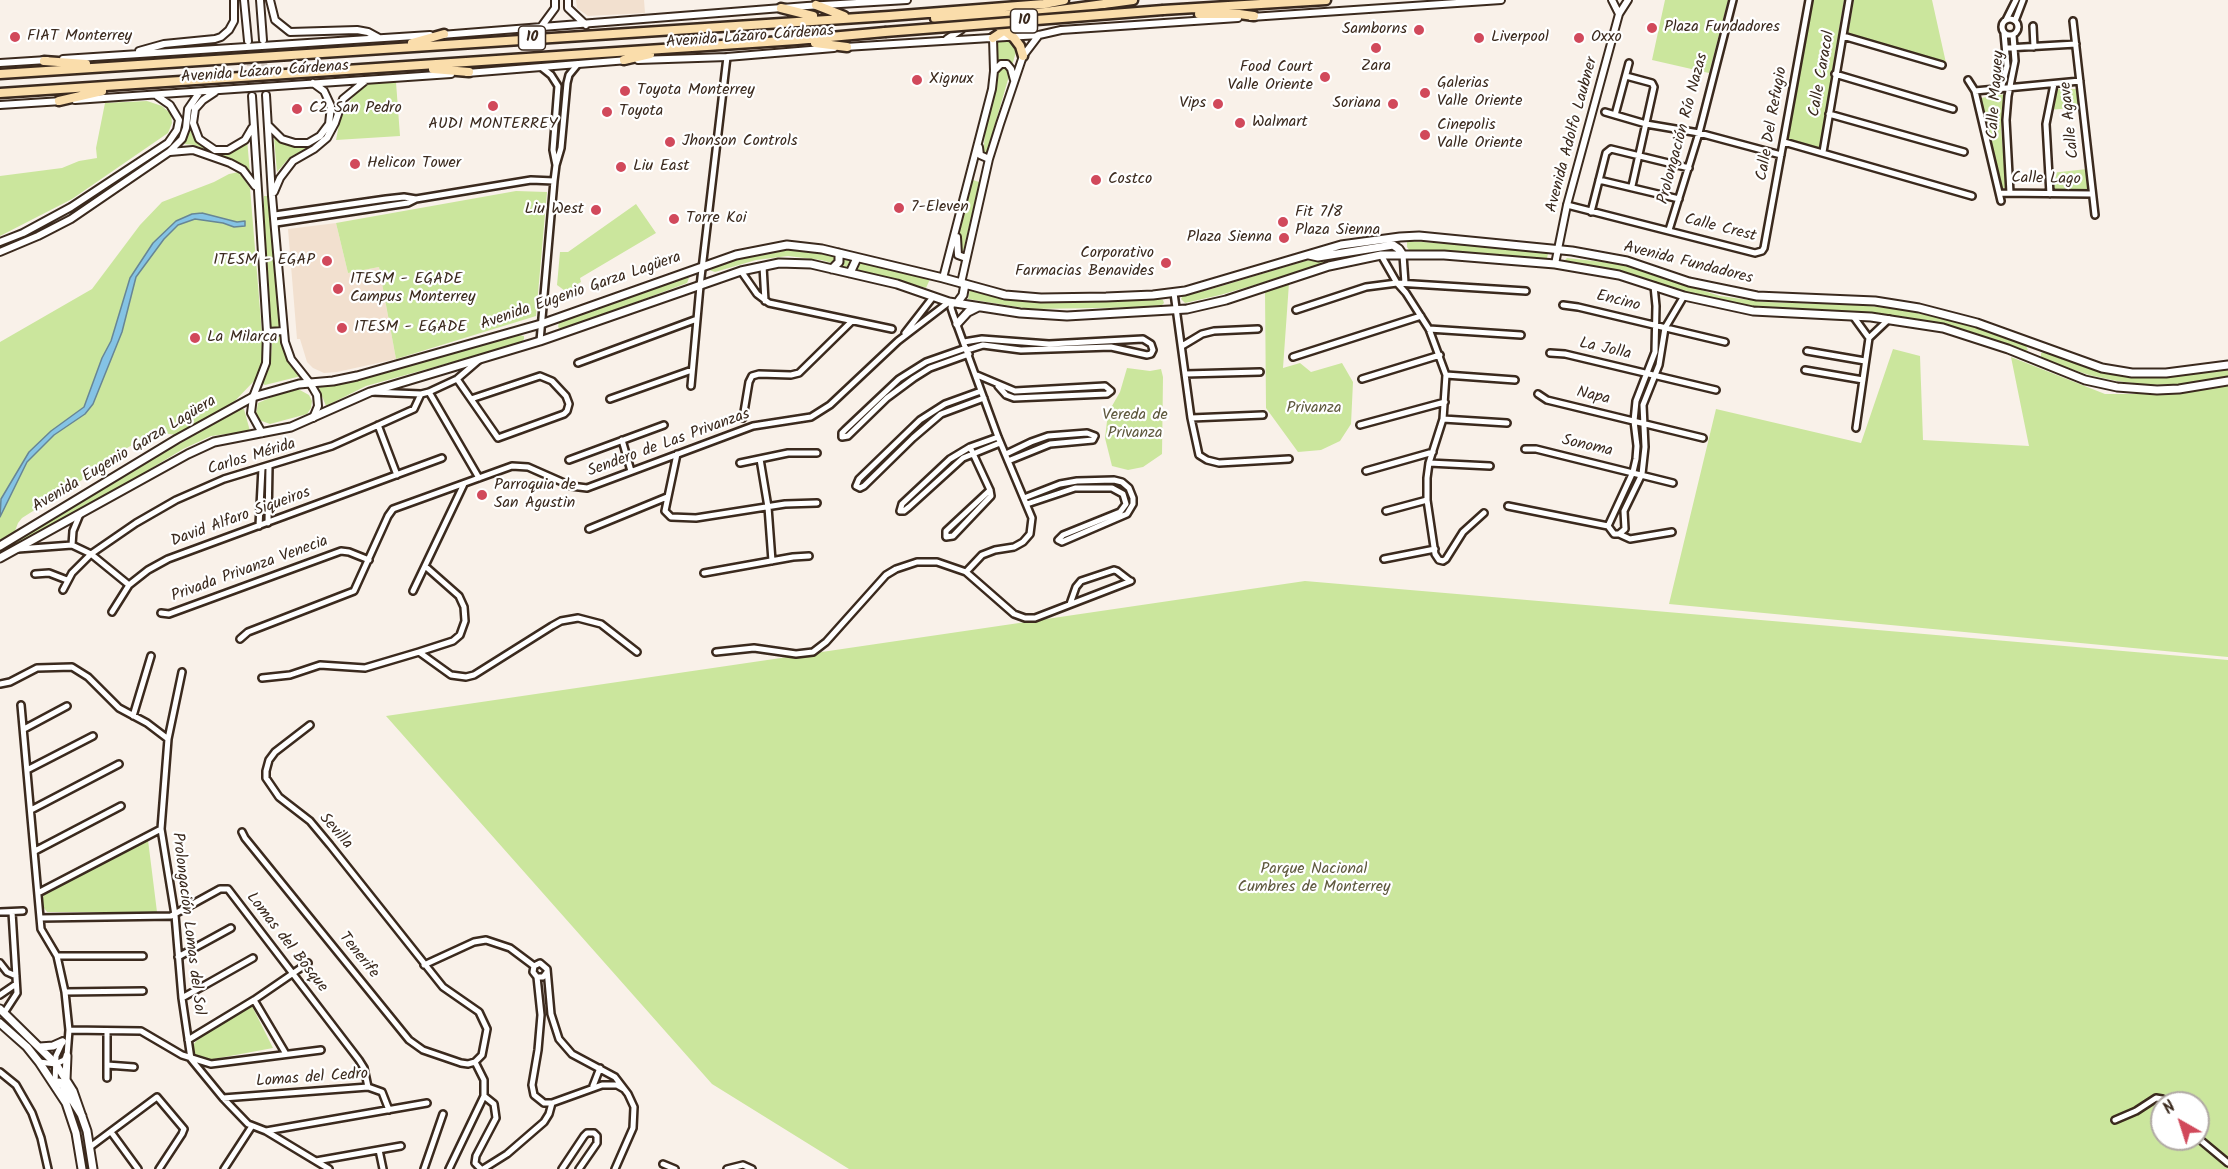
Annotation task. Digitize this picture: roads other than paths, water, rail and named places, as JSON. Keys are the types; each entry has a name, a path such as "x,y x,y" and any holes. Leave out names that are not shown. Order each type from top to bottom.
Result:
{"highway":[{"path":"890,16 906,19 1030,14 1064,4 1133,0"},
{"name":"Avenida Lázaro Cárdenas","path":"0,93 796,40 1168,10 1326,0"},
{"path":"815,3 850,18"},
{"path":"779,4 825,18"},
{"name":"Avenida Lázaro Cárdenas","path":"0,74 1064,4"},
{"path":"1168,10 1183,14 1230,13 1254,16"},
{"path":"993,38 1030,14"},
{"path":"1005,31 1009,15"},
{"path":"984,16 1005,31 1020,46 1023,56"},
{"path":"391,48 444,34"},
{"path":"796,40 847,47"},
{"path":"624,60 667,49"},
{"path":"44,61 123,66"},
{"path":"408,67 470,72"},
{"path":"59,101 126,85"}],"main road":[{"name":"Avenida Fundadores","path":"1174,293 1216,283 1341,245 1400,237 1429,237 1556,249 1627,261 1689,282 1741,294 1782,298 1875,301 1919,308 1977,323 2102,368 2133,373 2166,373 2228,365"},
{"name":"Avenida Eugenio Garza Lagüera","path":"0,546 177,439 253,397 310,382 344,380 542,324 702,265 753,250 787,245 812,247 1005,295 1041,298 1174,293"},
{"path":"1309,255 1318,258 1393,245 1403,255"},
{"path":"832,269 839,262 839,254"},
{"name":"Avenida Fundadores","path":"1177,311 1218,302 1329,266 1381,255 1444,255 1555,264 1619,275 1684,296 1753,311 1889,319 1943,328 2085,380 2117,387 2157,390 2228,381"},
{"path":"850,273 856,258"},
{"name":"Avenida Eugenio Garza Lagüera","path":"0,558 204,446 220,440 291,428 370,392 540,341 741,271 763,266 801,262 897,284 953,303 997,310 1068,316 1177,311"},
{"path":"953,303 963,295 963,284"},
{"path":"997,310 998,301 1005,295"},
{"path":"957,323 968,312 979,306"},
{"path":"2031,359 2036,345"},
{"path":"2,1011 56,1064 76,1097 84,1118 93,1169"},
{"path":"0,1023 27,1047 55,1084 66,1103 76,1133 82,1169"},
{"path":"40,1047 53,1046 62,1042"},
{"path":"66,1080 67,1056"},
{"path":"55,1084 59,1082 62,1084 76,1110 84,1118"}],"street":[{"path":"128,54 164,44 221,37 234,21 234,0"},
{"path":"244,0 248,41"},
{"path":"260,0 263,40"},
{"path":"270,0 275,20 290,32 357,30 368,32 379,38"},
{"path":"541,27 555,8 555,0"},
{"path":"568,0 568,8"},
{"name":"Avenida Lázaro Cárdenas","path":"2,62 586,25 779,4 907,0"},
{"name":"Avenida Lázaro Cárdenas","path":"0,105 365,81 624,60 727,57 993,38 1005,31 1040,35 1061,30 1502,0"},
{"path":"1612,0 1619,14"},
{"name":"Avenida Adolfo Laubner","path":"1555,264 1556,249 1567,206 1619,14 1628,0"},
{"name":"Prolongación Río Nazas","path":"1669,230 1699,134 1733,0"},
{"name":"Calle Del Refugio","path":"1762,251 1809,0"},
{"name":"Calle Caracol","path":"1822,152 1849,0"},
{"path":"2016,0 2002,29 2004,33 2013,35 2018,28 2015,21 2023,0"},
{"path":"1061,30 1055,24 1054,19 1064,4"},
{"path":"555,8 568,8 586,25"},
{"path":"935,42 960,32 963,25 957,17"},
{"path":"2006,20 2015,21"},
{"name":"Calle Agave","path":"2073,21 2094,215"},
{"path":"2033,26 2034,46"},
{"name":"Calle Maguey","path":"2001,89 2006,75 2007,48 2004,33"},
{"path":"963,284 966,258 989,159 1023,56 1040,35"},
{"name":"Calle Maguey","path":"2010,193 2006,120 2015,61 2013,35"},
{"path":"1843,36 1942,65"},
{"path":"943,278 992,89 993,38"},
{"path":"2007,48 2076,44"},
{"path":"691,386 702,265 727,57"},
{"path":"1616,115 1629,63"},
{"path":"555,165 561,148 567,79 578,64"},
{"path":"994,71 1001,64 1007,64 1014,80"},
{"path":"540,341 554,181 553,145 558,86 551,75 541,67"},
{"path":"1835,74 1953,109"},
{"path":"1626,76 1652,83 1654,87 1632,186"},
{"name":"Calle Maguey","path":"1968,80 1975,91 2001,201"},
{"path":"272,196 287,167 299,156 314,149 327,138 343,99 365,81"},
{"path":"1975,91 2080,81"},
{"path":"268,124 282,139 295,143 308,142 320,136 329,124 331,106 324,91 313,83"},
{"path":"2050,194 2046,124 2054,84"},
{"path":"219,91 202,100 195,109 193,123 199,139 215,150 228,150 245,140 253,125"},
{"path":"0,252 39,236 71,219 170,152 182,139 188,109 199,92"},
{"path":"0,242 23,233 71,207 168,143 179,125 174,109 156,95"},
{"path":"266,95 284,331 289,354 310,382 319,401 313,418"},
{"path":"252,96 267,332 266,363 253,397 251,413 262,433"},
{"path":"1605,112 1646,124 1699,134 1781,155"},
{"path":"1829,114 1964,153"},
{"path":"1784,142 1972,196"},
{"path":"979,144 980,155 989,159"},
{"path":"1591,212 1606,153 1611,149 1689,168"},
{"path":"170,152 193,150 230,163 243,170 257,188"},
{"path":"144,158 150,165"},
{"path":"275,219 304,219 332,215 531,180 554,181"},
{"path":"1599,180 1679,198"},
{"name":"Calle Lago","path":"2000,193 2092,194"},
{"path":"275,219 303,211 386,199 404,197 416,199"},
{"path":"386,199 386,206"},
{"path":"372,201 373,208"},
{"name":"Calle Crest","path":"1567,206 1755,253 1762,251"},
{"path":"331,207 332,215"},
{"path":"303,211 304,219"},
{"path":"957,227 957,253 966,258"},
{"path":"1381,255 1429,329 1446,375 1443,419 1429,463 1427,500 1436,557 1443,561 1464,532 1484,513"},
{"path":"1403,255 1406,294"},
{"path":"763,266 765,301"},
{"path":"741,271 765,301 777,306 892,329"},
{"path":"752,286 764,282"},
{"path":"1296,309 1366,287 1397,282 1526,291"},
{"path":"1608,526 1634,472 1637,446 1634,421 1636,401 1655,352 1654,286"},
{"path":"1174,293 1191,418 1198,452 1203,459 1219,463 1288,459"},
{"path":"1619,534 1625,529 1624,511 1642,474 1645,447 1642,423 1643,405 1662,354 1665,328 1684,296"},
{"name":"Sendero de Las Privanzas","path":"898,341 933,297"},
{"path":"953,303 952,314 957,323"},
{"path":"953,303 957,323 981,391 1000,443 1031,512 1032,524 1027,538 1014,547 982,555 966,572"},
{"name":"Sendero de Las Privanzas","path":"369,560 391,511 506,468 519,465 582,489 765,423 801,420 817,414 830,405 898,341 953,303"},
{"name":"Encino","path":"1563,305 1725,342"},
{"path":"940,310 952,314"},
{"path":"1293,357 1420,316"},
{"path":"1853,316 1869,338"},
{"path":"1856,428 1869,338 1889,319"},
{"path":"578,363 697,320"},
{"path":"742,418 752,376 799,373 852,321"},
{"path":"1182,345 1202,334 1214,331 1258,329"},
{"path":"1429,329 1521,335"},
{"path":"267,332 284,331"},
{"path":"966,348 926,362 899,379 842,433 842,437 848,436 903,385 982,339 1049,347 1118,347 1147,355 1153,350 1151,344 1143,339 1049,347"},
{"path":"1807,351 1865,361"},
{"name":"La Jolla","path":"1550,353 1565,354 1716,390"},
{"path":"1362,379 1440,355"},
{"path":"370,392 421,394 429,392 457,379 479,360"},
{"path":"610,399 692,370"},
{"path":"1805,370 1863,380"},
{"path":"1185,374 1260,372"},
{"path":"976,375 999,386 1006,395 1014,398 1105,386 1111,391 1107,394 1057,393"},
{"path":"1446,375 1515,380"},
{"path":"457,379 498,438 564,414 568,408 568,400 552,381 540,376 471,399"},
{"path":"899,379 903,385"},
{"path":"981,391 945,404 920,420 856,482 856,486 862,488 926,426 947,411 984,398"},
{"path":"429,392 479,478"},
{"name":"Carlos Mérida","path":"67,580 91,554 136,523 176,500 208,485 332,446 414,409 421,394"},
{"name":"Napa","path":"1538,394 1547,400 1703,438"},
{"path":"1360,425 1445,402"},
{"path":"1191,418 1263,415"},
{"path":"1443,419 1508,423"},
{"path":"920,420 926,426"},
{"path":"378,425 397,474"},
{"path":"569,460 664,425"},
{"path":"1088,432 1095,436 1095,439 1090,441 1050,444 1007,457 1031,442 1048,436 1088,432"},
{"path":"998,437 950,459 902,504 900,511 909,507 972,450 1000,443"},
{"path":"622,440 632,471"},
{"name":"Sonoma","path":"1525,448 1673,483"},
{"path":"972,450 990,490 991,496 988,502 954,536 946,537 946,531 990,490"},
{"path":"1366,471 1433,452"},
{"path":"740,463 788,453 817,453"},
{"path":"676,454 664,511 670,517 696,518 794,503 817,503"},
{"path":"881,457 886,463"},
{"name":"David Alfaro Siqueiros","path":"112,612 129,585 148,570 168,559 442,458"},
{"path":"760,459 768,507 772,561"},
{"path":"1429,463 1490,466"},
{"path":"268,523 269,466"},
{"path":"259,526 262,468"},
{"path":"928,479 933,485"},
{"path":"1024,498 1068,482 1119,481 1129,488 1133,498 1132,507 1127,514 1095,525 1061,535 1058,540 1062,542 1095,525 1120,512 1124,508 1126,499 1121,492 1112,488 1069,489 1027,504"},
{"path":"1068,482 1069,489"},
{"path":"413,591 464,484"},
{"path":"589,528 667,497"},
{"path":"1126,499 1133,498"},
{"path":"1386,511 1427,500"},
{"path":"1508,506 1608,526"},
{"path":"1617,508 1624,511"},
{"path":"72,545 73,531 80,514"},
{"path":"1608,526 1610,531 1630,539 1672,532"},
{"path":"15,549 72,545 91,554 129,585"},
{"path":"1384,559 1435,549"},
{"name":"Privada Privanza Venecia","path":"161,613 169,614 341,551 369,560"},
{"path":"704,573 793,556 809,556"},
{"path":"240,639 248,632 352,593 358,586 369,560"},
{"path":"716,652 754,648 796,654 813,652 826,642 879,581 908,564 930,562 948,565 966,572 1014,614 1025,618 1035,618 1130,581 1113,570 1081,581 1076,587 1070,604"},
{"path":"262,678 290,675 320,665 365,668 453,640 460,635 465,621 464,607 459,596 425,566"},
{"path":"35,574 49,573 67,580 63,590"},
{"path":"419,652 451,675 466,677 474,675 561,621 578,618 601,624 637,651"},
{"path":"133,716 151,656"},
{"path":"0,684 10,682 37,668 72,667 88,677 119,708 147,723 168,739"},
{"name":"Prolongación Lomas del Sol","path":"182,672 168,739 161,829 175,915 191,1059"},
{"path":"21,705 40,918 43,934 57,956 65,993 68,1033 67,1056 64,1060 56,1064 39,1062"},
{"path":"24,729 67,706"},
{"name":"Sevilla","path":"310,725 275,752 269,760 266,778 279,797 310,821 424,965"},
{"path":"27,770 93,736"},
{"path":"31,810 119,764"},
{"path":"35,851 121,806"},
{"path":"38,893 161,829"},
{"name":"Tenerife","path":"242,832 409,1040 423,1050 436,1055 461,1063 475,1062"},
{"name":"Lomas del Bosque","path":"40,918 175,915 220,890 228,889 362,1065 368,1087"},
{"path":"0,912 23,911"},
{"path":"2,1011 16,993 12,912"},
{"path":"178,957 231,928"},
{"path":"449,1169 484,1096 484,1080 475,1062 482,1055 487,1029 474,1007 443,987 424,965 474,942 486,940 510,948 534,966 543,964 547,972 550,1014 558,1039 572,1054 615,1077 632,1102 635,1118 633,1128 615,1169"},
{"path":"57,956 143,956"},
{"path":"183,998 253,958"},
{"path":"0,963 7,972 16,976"},
{"path":"188,1040 254,1000 308,963"},
{"path":"534,966 533,972 537,977 540,1002 540,1032 532,1090 538,1100 552,1103 593,1086 610,1084 624,1089"},
{"path":"537,977 543,977 547,972"},
{"path":"11,1002 1,995 16,984"},
{"path":"65,993 143,991"},
{"path":"254,1000 286,1054"},
{"path":"68,1033 107,1030 141,1031 191,1059 211,1064 321,1050"},
{"path":"107,1030 107,1078"},
{"path":"55,1084 57,1052 68,1033"},
{"path":"191,1059 224,1098 252,1126 266,1131 329,1169"},
{"path":"107,1065 134,1067"},
{"path":"593,1086 600,1068"},
{"path":"0,1072 16,1085 29,1107 41,1138 48,1169"},
{"name":"Lomas del Cedro","path":"224,1098 368,1087 377,1088 382,1092 389,1110"},
{"path":"484,1096 494,1104 496,1118 476,1156 476,1163 482,1169 507,1154 544,1122 552,1103"},
{"path":"90,1147 155,1098 159,1098 184,1129 159,1169"},
{"path":"2115,1120 2150,1102"},
{"path":"266,1131 427,1103"},
{"path":"424,1169 443,1114"},
{"path":"224,1169 252,1126"},
{"path":"111,1132 138,1169"},
{"path":"562,1169 584,1136 592,1132 597,1136 597,1143 579,1169"},
{"path":"316,1161 401,1146"},
{"path":"2210,1148 2228,1163"},
{"path":"379,1150 383,1169"},
{"path":"663,1164 675,1169"},
{"path":"727,1169 742,1165 752,1169"}],"water":[{"path":"202,213 237,222 245,221 245,226 234,227 195,219 178,225 164,239 136,277 122,332 93,404 85,414 54,435 27,462 0,517 1,499 29,452 51,431 84,407 102,358 111,341 130,278 153,243 176,221 192,214"}],"tunnel":[{"path":"248,42 252,96"},
{"path":"263,42 266,95"}],"place":[{"name":"Plaza Fundadores","path":"1652,28"},
{"name":"Samborns","path":"1419,30"},
{"name":"FIAT Monterrey","path":"15,37"},
{"name":"Liverpool","path":"1479,38"},
{"name":"Oxxo","path":"1579,38"},
{"name":"Zara","path":"1376,48"},
{"name":"Food Court Valle Oriente","path":"1325,77"},
{"name":"Xignux","path":"917,80"},
{"name":"Toyota Monterrey","path":"625,91"},
{"name":"Galerias Valle Oriente","path":"1425,93"},
{"name":"Vips","path":"1218,104"},
{"name":"Soriana","path":"1393,104"},
{"name":"AUDI MONTERREY","path":"493,106"},
{"name":"C2 San Pedro","path":"297,109"},
{"name":"Toyota","path":"607,112"},
{"name":"Walmart","path":"1240,123"},
{"name":"Cinepolis Valle Oriente","path":"1425,135"},
{"name":"Jhonson Controls","path":"670,142"},
{"name":"Helicon Tower","path":"355,164"},
{"name":"Liu East","path":"621,167"},
{"name":"Costco","path":"1096,180"},
{"name":"7-Eleven","path":"899,208"},
{"name":"Liu West","path":"596,210"},
{"name":"Torre Koi","path":"674,219"},
{"name":"Fit 7/8 Plaza Sienna","path":"1283,222"},
{"name":"Plaza Sienna","path":"1284,238"},
{"name":"ITESM - EGAP","path":"327,261"},
{"name":"Corporativo Farmacias Benavides","path":"1166,263"},
{"name":"ITESM - EGADE Campus Monterrey","path":"338,289"},
{"name":"ITESM - EGADE","path":"342,328"},
{"name":"La Milarca","path":"195,338"},
{"name":"Parroquia de San Agustin","path":"482,495"}],"park label":[{"name":"Privanza","path":"1314,409"},
{"name":"Vereda de Privanza","path":"1135,425"},
{"name":"Parque Nacional Cumbres de Monterrey","path":"1314,879"}]}
